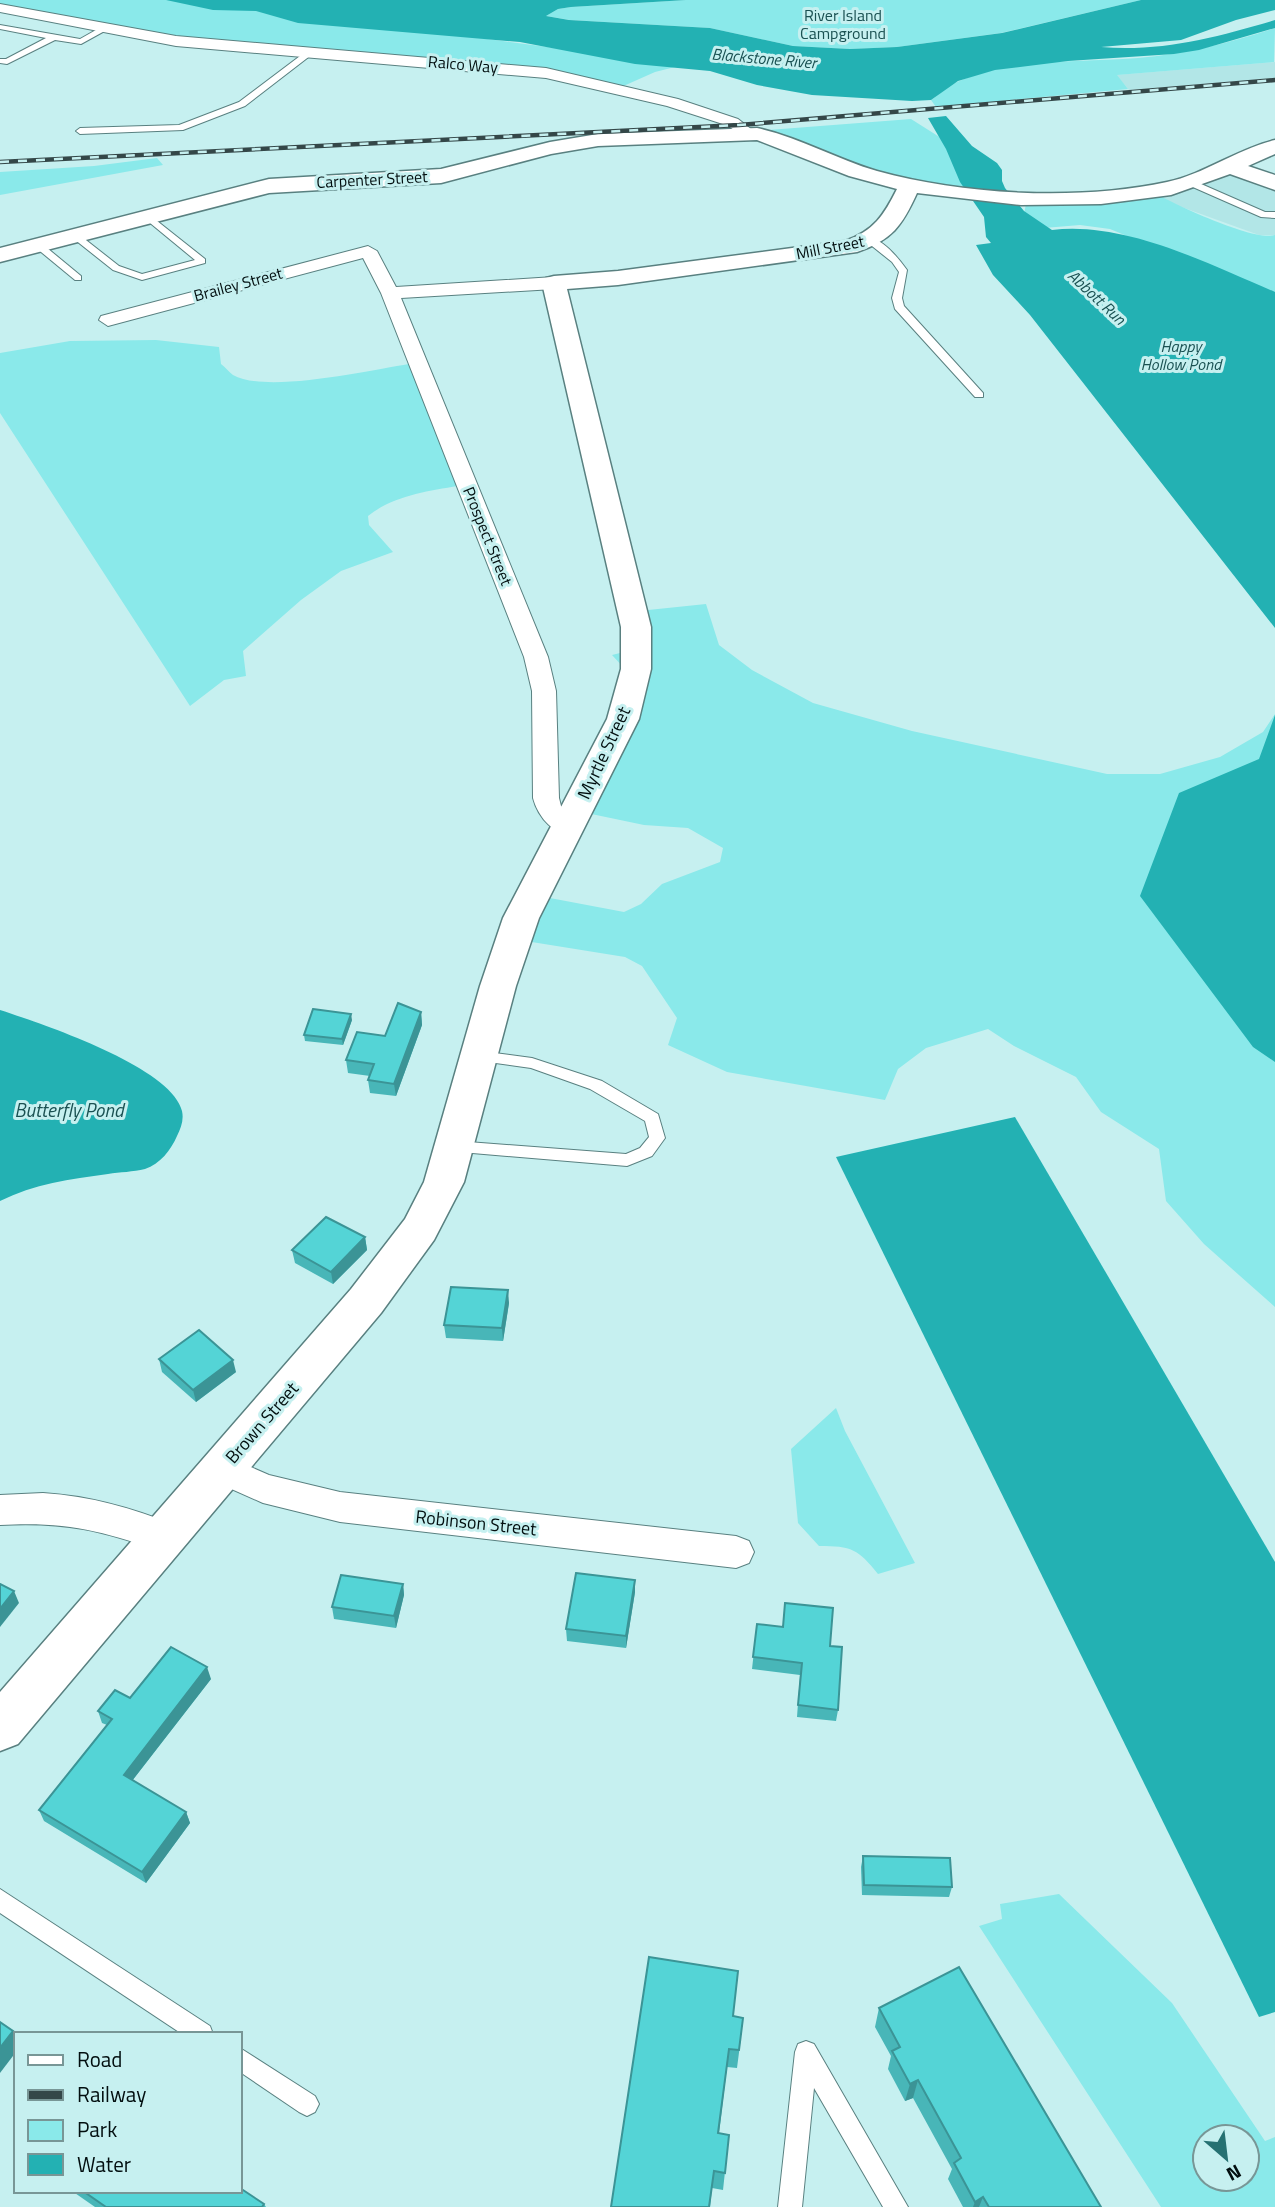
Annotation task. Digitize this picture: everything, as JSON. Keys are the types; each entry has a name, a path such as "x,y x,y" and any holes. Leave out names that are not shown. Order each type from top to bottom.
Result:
{"street":[{"name":"Ralco Way","path":"0,8 191,42 547,73 672,102 732,122 748,133 765,135 851,170 910,185"},
{"name":"Carpenter Street","path":"0,255 276,185 454,173 578,142 748,133"},
{"path":"910,185 956,192 1039,197 1129,195 1189,182 1275,146"},
{"path":"1229,166 1275,183"},
{"name":"Mill Street","path":"390,293 618,278 830,250 870,240 891,223 910,185"},
{"name":"Prospect Street","path":"368,251 390,293 536,657 544,691 549,809 567,827"},
{"name":"Brailey Street","path":"108,320 368,251"},
{"name":"Myrtle Street","path":"475,1071 508,951 521,918 623,719 631,693 638,648 636,627 554,283"},
{"name":"Brown Street","path":"0,1728 366,1301 404,1251 433,1206 456,1147 475,1071"},
{"name":"Robinson Street","path":"221,1469 263,1488 340,1507 736,1552"},
{"path":"0,1510 61,1508 99,1514 129,1521 164,1537"}],"lane":[{"path":"0,27 81,41 106,29"},
{"path":"0,61 7,62 54,37"},
{"path":"80,131 180,128 242,104 311,52"},
{"path":"1189,182 1271,215"},
{"path":"74,235 116,268 142,277 202,261 146,216"},
{"path":"870,240 895,260 904,272 897,298 899,307 979,394"},
{"path":"38,245 78,278"},
{"path":"456,1147 626,1160 646,1152 657,1138 652,1118 596,1085 532,1063 475,1071"},
{"path":"0,1900 199,2032"},
{"path":"790,2207 806,2052 896,2207"},
{"path":"242,2060 307,2104"}],"shaded area":[{"path":"1275,62 1275,78 1129,90 1116,75"},
{"path":"1218,167 1275,184 1275,235 1259,235 1176,205 1145,188"}],"green space":[{"path":"0,0 196,0 683,65 655,72 619,88 590,81 230,45 47,17 3,13 0,10"},
{"name":"River Island Campground","path":"686,0 1141,0 1001,33 897,47 850,49 793,46 710,28 570,20 546,16 558,9 571,7"},
{"path":"1275,28 1274,62 1117,75 1128,89 936,107 931,100 953,84 1000,68 1046,62 1173,54"},
{"path":"911,119 949,143 971,188 918,185 757,131"},
{"path":"157,158 163,165 0,195 0,172 94,166"},
{"path":"1145,188 1230,227 1264,236 1275,235 1275,297 1110,229 1080,225 1044,228 1024,214 1026,204"},
{"path":"156,340 219,347 221,364 233,375 269,382 319,379 409,364 458,486 399,499 368,516 369,525 393,552 341,571 301,600 243,651 246,676 224,680 190,706 0,413 0,353 70,341"},
{"path":"706,604 719,645 752,670 813,703 912,731 1107,774 1160,774 1220,757 1263,732 1275,714 1275,1307 1204,1244 1166,1201 1159,1149 1101,1112 1076,1077 1014,1046 988,1029 926,1048 898,1069 885,1100 727,1072 668,1045 677,1018 642,966 625,957 513,939 534,895 624,912 641,904 662,884 720,862 723,848 688,828 644,825 577,811 625,669 612,655 628,651 629,612"},
{"path":"836,1408 845,1431 915,1563 878,1574 865,1559 847,1548 819,1546 798,1523 791,1449"},
{"path":"1059,1894 1172,2003 1253,2123 1191,2123 1191,2193 1261,2193 1261,2135 1265,2141 1275,2137 1275,2207 1161,2207 979,1926 1002,1919 1000,1904"}],"water":[{"name":"Blackstone River","path":"166,0 686,0 571,7 558,9 546,16 569,20 710,28 793,46 850,49 897,47 1002,33 1141,0 1275,0 1275,10 1236,20 1181,40 1101,47 1168,45 1275,20 1275,28 1199,50 1174,54 1068,61 995,70 958,81 931,100 912,101 812,95 757,85 710,71 635,64 520,42 298,23 256,11 213,10"},
{"name":"Happy Hollow Pond","path":"946,116 972,146 997,163 1002,170 1005,188 1024,211 1052,230 1080,229 1137,238 1195,258 1275,292 1275,628 1030,315 993,275 976,245 991,243 986,237 984,217 960,182 946,149 928,118"},
{"path":"1275,715 1275,1062 1253,1047 1140,896 1179,793 1259,759"},
{"name":"Butterfly Pond","path":"0,1010 73,1036 131,1063 155,1078 173,1095 183,1114 178,1133 164,1156 145,1169 52,1183 0,1201"},
{"path":"1015,1117 1275,1562 1275,2012 1259,2017 836,1157"}],"building":[{"path":"398,1003 421,1012 394,1084 368,1080 374,1064 346,1060 357,1032 385,1036"},
{"path":"313,1009 351,1014 342,1039 304,1035"},
{"path":"326,1217 365,1237 331,1272 292,1250"},
{"path":"451,1287 508,1290 502,1328 444,1325"},
{"path":"199,1330 233,1360 193,1390 159,1359"},
{"path":"576,1573 635,1580 626,1636 566,1629"},
{"path":"341,1575 403,1584 394,1616 332,1607"},
{"path":"0,1584 14,1591 0,1609"},
{"path":"785,1603 833,1608 830,1646 842,1647 838,1710 798,1705 802,1663 753,1657 757,1624 783,1627"},
{"path":"171,1647 207,1667 124,1775 186,1812 142,1872 39,1810 112,1719 98,1711 115,1690 130,1698"},
{"path":"863,1856 950,1858 952,1887 864,1885"},
{"path":"649,1957 738,1971 733,2016 743,2018 739,2050 729,2049 718,2133 729,2135 725,2173 714,2171 709,2207 611,2207"},
{"path":"959,1967 1101,2207 989,2207 983,2197 975,2202 954,2163 961,2158 918,2080 910,2084 892,2051 900,2047 879,2008"},
{"path":"0,2022 13,2031 0,2048"},
{"path":"242,2189 264,2204 262,2207 106,2207 86,2193 242,2193"}],"railway":[{"path":"0,162 739,125 1275,80"}],"water label":[{"name":"Abbott Run","path":"1097,297"}]}
